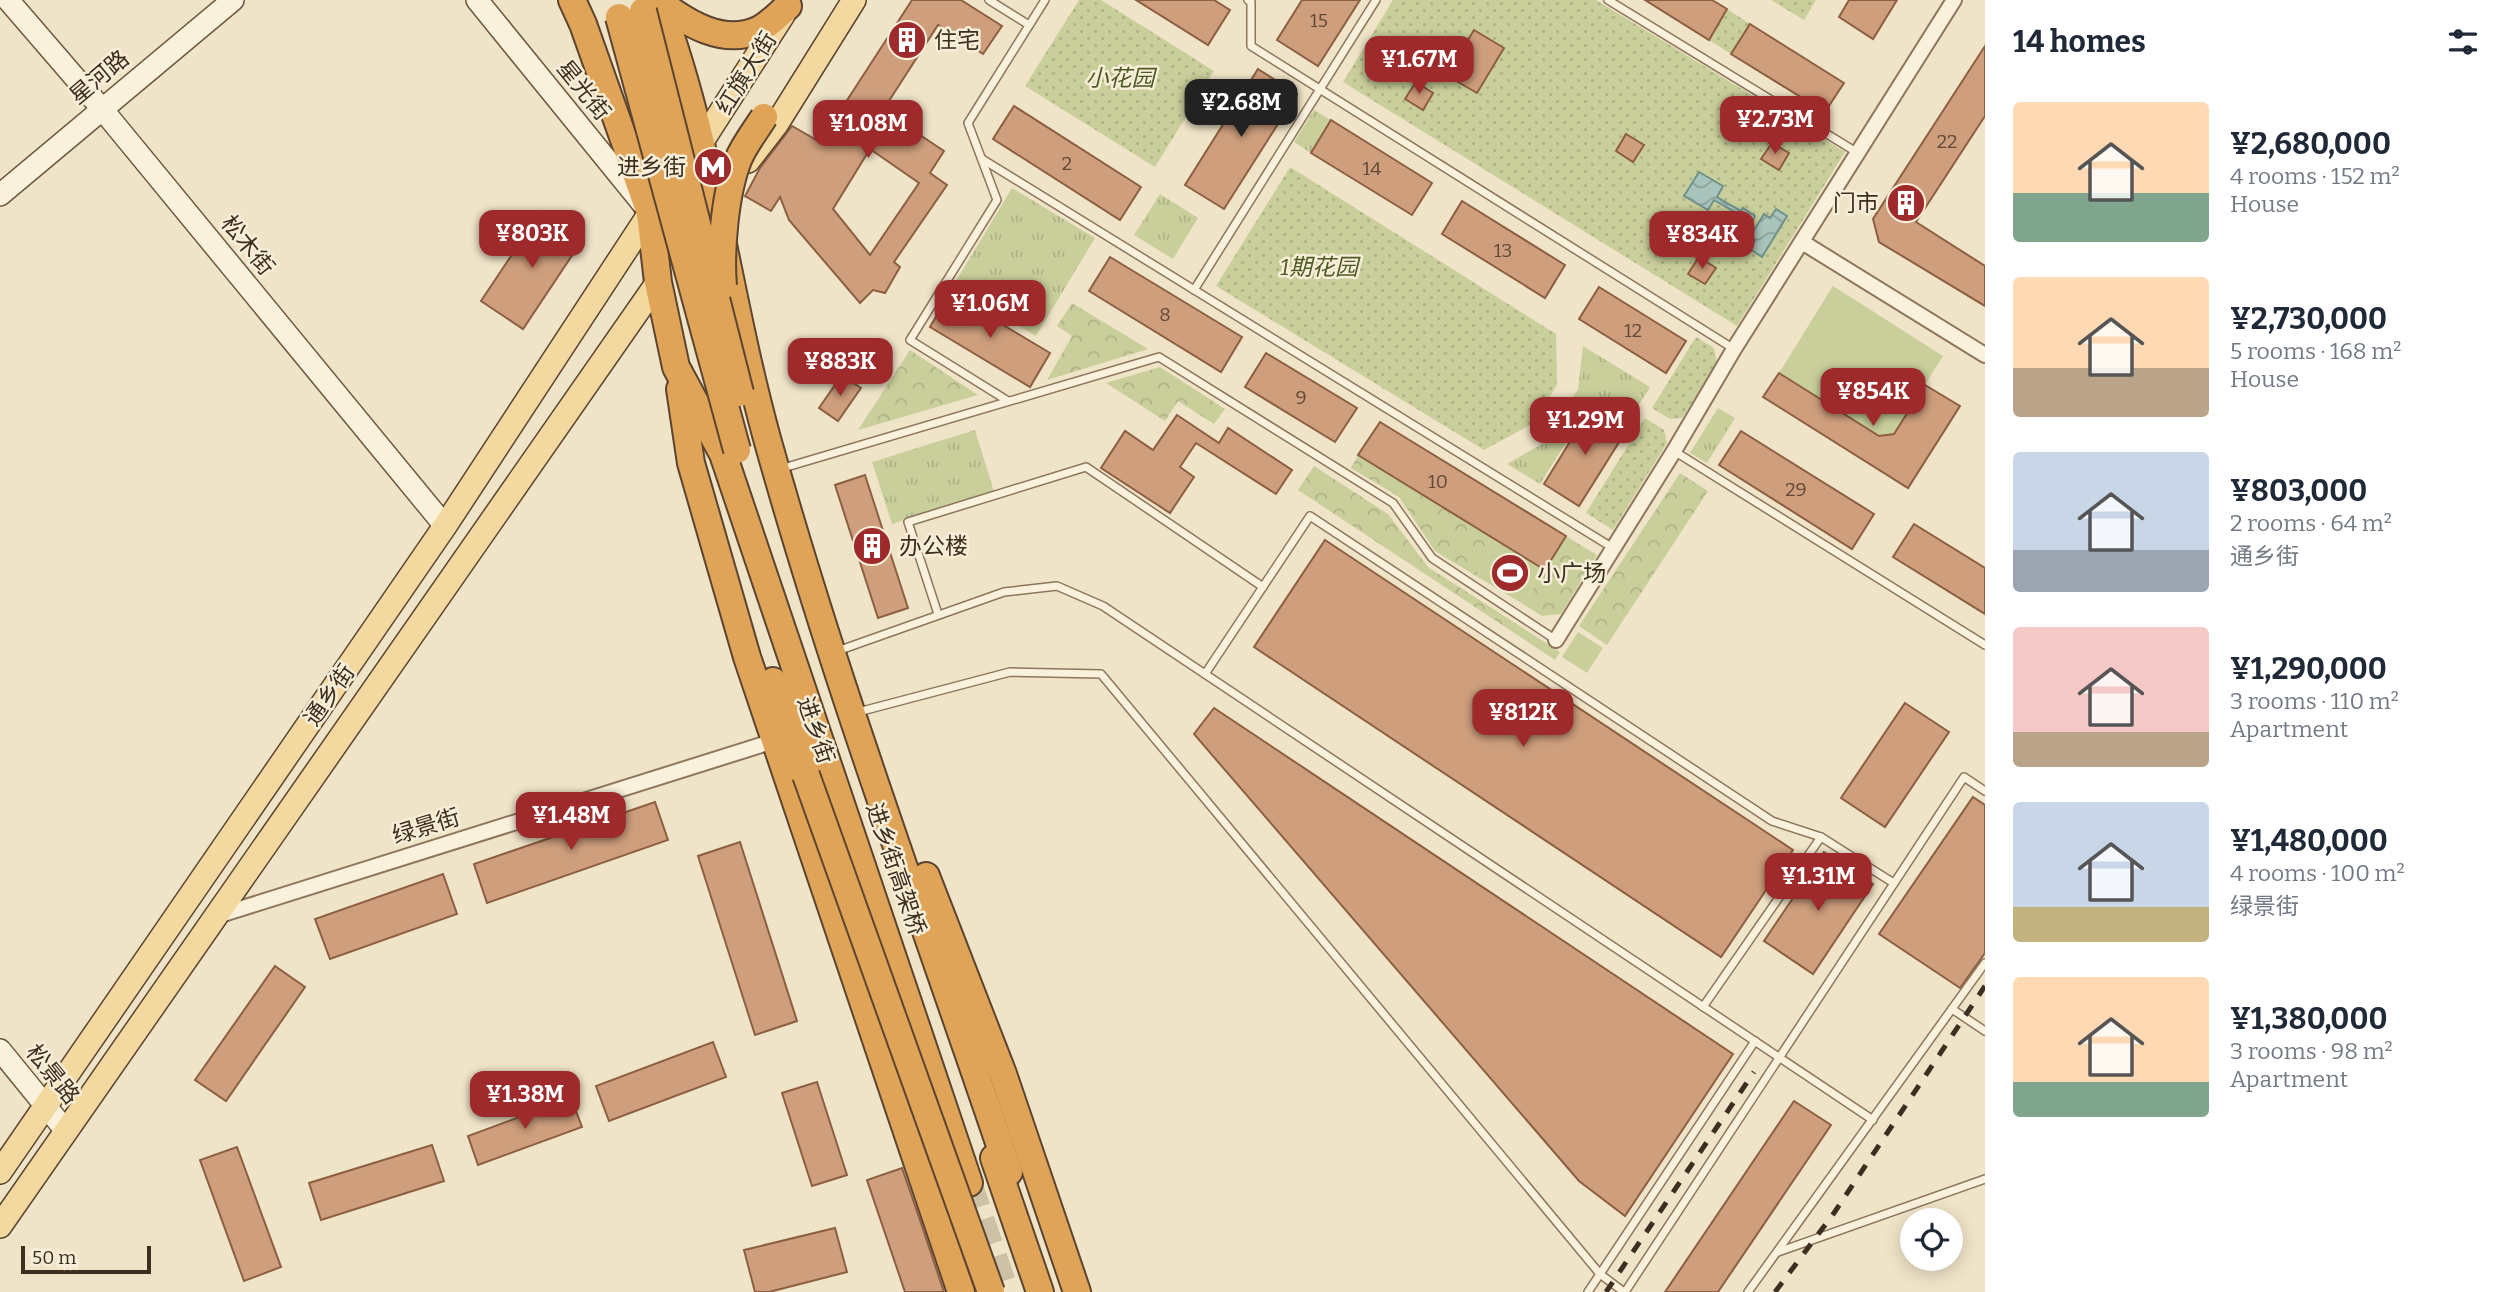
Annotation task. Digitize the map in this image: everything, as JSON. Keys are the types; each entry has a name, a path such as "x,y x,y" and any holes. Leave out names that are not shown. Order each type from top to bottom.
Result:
{"highway":[{"name":"进乡街","path":"572,0 650,212 658,282 676,368 723,454 969,1183"},
{"path":"609,0 619,17 745,448"},
{"name":"进乡街","path":"651,1 701,143 716,199 747,364 825,638 991,1079 1021,1168 1077,1292"},
{"path":"728,344 643,11 651,1 696,26 730,37 760,30 790,3"},
{"path":"745,448 728,344 721,266 738,159 764,117"},
{"name":"红旗大街","path":"650,212 701,143"},
{"path":"658,282 716,199"},
{"path":"747,364 781,435 862,711 991,1079"},
{"path":"676,368 691,463 774,741 896,1108 961,1292"},
{"name":"进乡街高架桥","path":"745,448 1022,1292"},
{"name":"进乡街高架桥","path":"745,448 1040,1292"},
{"path":"701,493 755,625 991,1292"},
{"path":"896,1108 939,1096"}],"main road":[{"path":"764,117 835,0"},
{"path":"716,199 776,125 853,0"},
{"name":"红旗大街","path":"701,143 790,3"},
{"name":"通乡街","path":"0,1172 445,526 650,212"},
{"name":"通乡街","path":"0,1226 212,918 658,282"}],"street":[{"name":"松木街","path":"8,0 102,109 445,526"},
{"name":"星河路","path":"0,195 233,0"},
{"name":"星光街","path":"477,0 650,212"},
{"path":"1556,640 1734,349 1954,0"},
{"path":"1802,242 1985,355"},
{"name":"绿景街","path":"212,918 774,741"},
{"name":"松景路","path":"0,1050 66,1131"}],"lane":[{"path":"989,0 1029,25"},
{"path":"1008,401 910,340 997,200 968,123 1045,0"},
{"path":"1248,0 1251,2 1251,46 1734,349"},
{"path":"1194,290 1376,0"},
{"path":"1608,0 1858,153"},
{"path":"982,159 1614,548"},
{"path":"790,466 1159,357 1394,503 1432,558 1556,640"},
{"path":"1674,451 1985,646"},
{"path":"938,614 908,523 1086,467 1263,587"},
{"path":"1205,674 1310,516 1772,821 1821,837 1892,882"},
{"path":"843,649 1003,592 1057,586 1103,606 1873,1120"},
{"path":"862,711 1010,672 1101,674 1600,1274 1625,1292 1777,1056 1964,778 1985,791"},
{"path":"1703,1007 1821,837"},
{"path":"1748,1292 1985,963"},
{"path":"1952,1009 1985,1031"},
{"path":"1588,1292 1755,1041"},
{"path":"1777,1252 1985,1180"}],"green space":[{"name":"小花园","path":"1079,0 1101,0 1214,71 1155,167 1025,86"},
{"path":"1393,0 1596,0 1845,152 1737,326 1343,82"},
{"path":"1771,0 1816,0 1804,20"},
{"path":"1727,9 1750,24 1731,54 1709,40"},
{"path":"1314,110 1331,120 1311,153 1294,142"},
{"name":"1期花园","path":"1290,167 1556,334 1557,385 1532,424 1484,450 1216,286"},
{"path":"1012,188 1095,238 1036,336 953,286"},
{"path":"1160,194 1198,218 1173,259 1134,235"},
{"path":"1833,286 1943,356 1894,434 1879,436 1779,373"},
{"path":"1072,303 1148,349 1047,380 1072,336 1057,326"},
{"path":"1696,337 1714,348 1717,363 1682,418 1670,419 1652,408"},
{"path":"1583,346 1650,387 1627,424 1591,403 1540,484 1507,464 1547,441 1578,389"},
{"path":"910,350 978,395 858,430"},
{"path":"1160,367 1225,409 1214,424 1178,401 1165,421 1106,383"},
{"path":"1718,408 1735,418 1707,463 1690,453"},
{"path":"1645,418 1664,430 1667,443 1613,530 1586,513"},
{"path":"975,430 994,492 892,524 872,462"},
{"path":"1358,455 1497,540 1476,576 1435,551 1399,497 1351,468"},
{"path":"1314,466 1388,514 1428,567 1560,652 1555,660 1298,490"},
{"path":"1680,473 1708,491 1607,645 1579,626"},
{"path":"1566,536 1597,555 1561,614 1542,616 1523,604"},
{"name":"小广场","path":"1497,540 1545,570 1523,604 1476,576"},
{"name":"小广场","path":"1578,632 1603,648 1587,673 1562,657"}],"water":[{"path":"1699,172 1723,186 1717,197 1755,216 1749,227 1737,220 1740,215 1714,200 1708,210 1684,196"},
{"path":"1776,209 1787,216 1762,257 1750,249 1755,240 1750,237 1764,214 1770,218"}],"building":[{"path":"912,0 961,0 1002,26 983,54 938,25 885,107 893,111 890,115 944,151 930,173 947,185 894,262 900,267 885,293 873,290 860,303 789,220 780,197 771,211 745,196 760,168 792,126 820,142","holes":["870,149 919,183 870,255 833,209"]},
{"path":"1136,0 1214,0 1230,10 1208,45"},
{"path":"1302,0 1360,0 1318,66 1277,40"},
{"path":"1645,0 1712,0 1727,9 1709,40"},
{"path":"1849,0 1897,0 1873,39 1839,17"},
{"path":"1750,24 1844,83 1825,112 1731,54"},
{"path":"1474,30 1504,48 1477,93 1446,75"},
{"path":"1985,46 1985,116 1916,222 1985,266 1985,306 1879,242 1873,219"},
{"path":"1258,69 1297,94 1224,209 1185,185"},
{"path":"1416,82 1433,93 1423,110 1405,99"},
{"path":"1014,106 1141,187 1120,220 993,139"},
{"path":"1331,120 1432,183 1412,215 1311,153"},
{"path":"1626,134 1644,145 1633,162 1616,151"},
{"path":"1772,143 1789,153 1779,170 1761,159"},
{"path":"1462,201 1565,265 1545,298 1442,234"},
{"path":"541,211 583,239 523,329 481,301"},
{"path":"1110,257 1242,337 1221,372 1089,291"},
{"path":"1699,257 1716,268 1705,284 1688,274"},
{"path":"1599,287 1686,341 1666,373 1579,319"},
{"path":"950,293 1050,353 1030,387 930,327"},
{"path":"1266,353 1357,408 1335,442 1245,387"},
{"path":"1779,373 1879,436 1894,434 1925,385 1960,406 1908,488 1763,397"},
{"path":"842,375 861,388 838,421 819,408"},
{"path":"1590,409 1626,431 1579,506 1544,484"},
{"path":"1177,415 1219,443 1228,428 1292,470 1276,494 1196,443 1180,467 1194,477 1170,513 1101,468 1125,431 1153,450"},
{"path":"1380,422 1566,536 1545,570 1358,455"},
{"path":"1741,431 1874,514 1852,549 1719,465"},
{"name":"办公楼","path":"865,475 908,608 878,618 835,485"},
{"path":"1914,524 1985,568 1985,614 1893,557"},
{"path":"1325,540 1793,850 1721,957 1254,647"},
{"path":"1905,703 1949,732 1885,827 1841,798"},
{"path":"1214,708 1733,1054 1625,1216 1579,1181 1194,734"},
{"path":"1973,797 1985,805 1985,953 1960,988 1879,934"},
{"path":"655,802 668,840 487,903 474,864"},
{"path":"740,842 797,1021 755,1035 698,856"},
{"path":"1824,852 1873,884 1813,974 1764,941"},
{"path":"443,874 457,914 330,959 315,919"},
{"path":"275,966 305,987 226,1101 195,1080"},
{"path":"713,1042 726,1077 609,1121 596,1086"},
{"path":"817,1082 847,1175 812,1186 782,1093"},
{"path":"571,1098 582,1127 478,1165 468,1136"},
{"path":"1794,1101 1831,1125 1718,1292 1665,1292"},
{"path":"432,1145 444,1181 321,1220 309,1183"},
{"path":"237,1147 281,1267 244,1281 200,1160"},
{"path":"902,1168 944,1292 905,1292 867,1180"},
{"path":"835,1228 847,1272 769,1292 755,1292 744,1250"}],"tunnel":[{"path":"969,1183 1006,1292"}],"railway":[{"path":"1775,1292 1834,1213 1985,986"},
{"path":"1606,1292 1754,1072"}],"place":[{"name":"住宅","path":"907,40"},
{"name":"进乡街","path":"713,167"},
{"name":"门市","path":"1906,203"},
{"name":"办公楼","path":"872,546"},
{"name":"小广场","path":"1510,573"}]}
